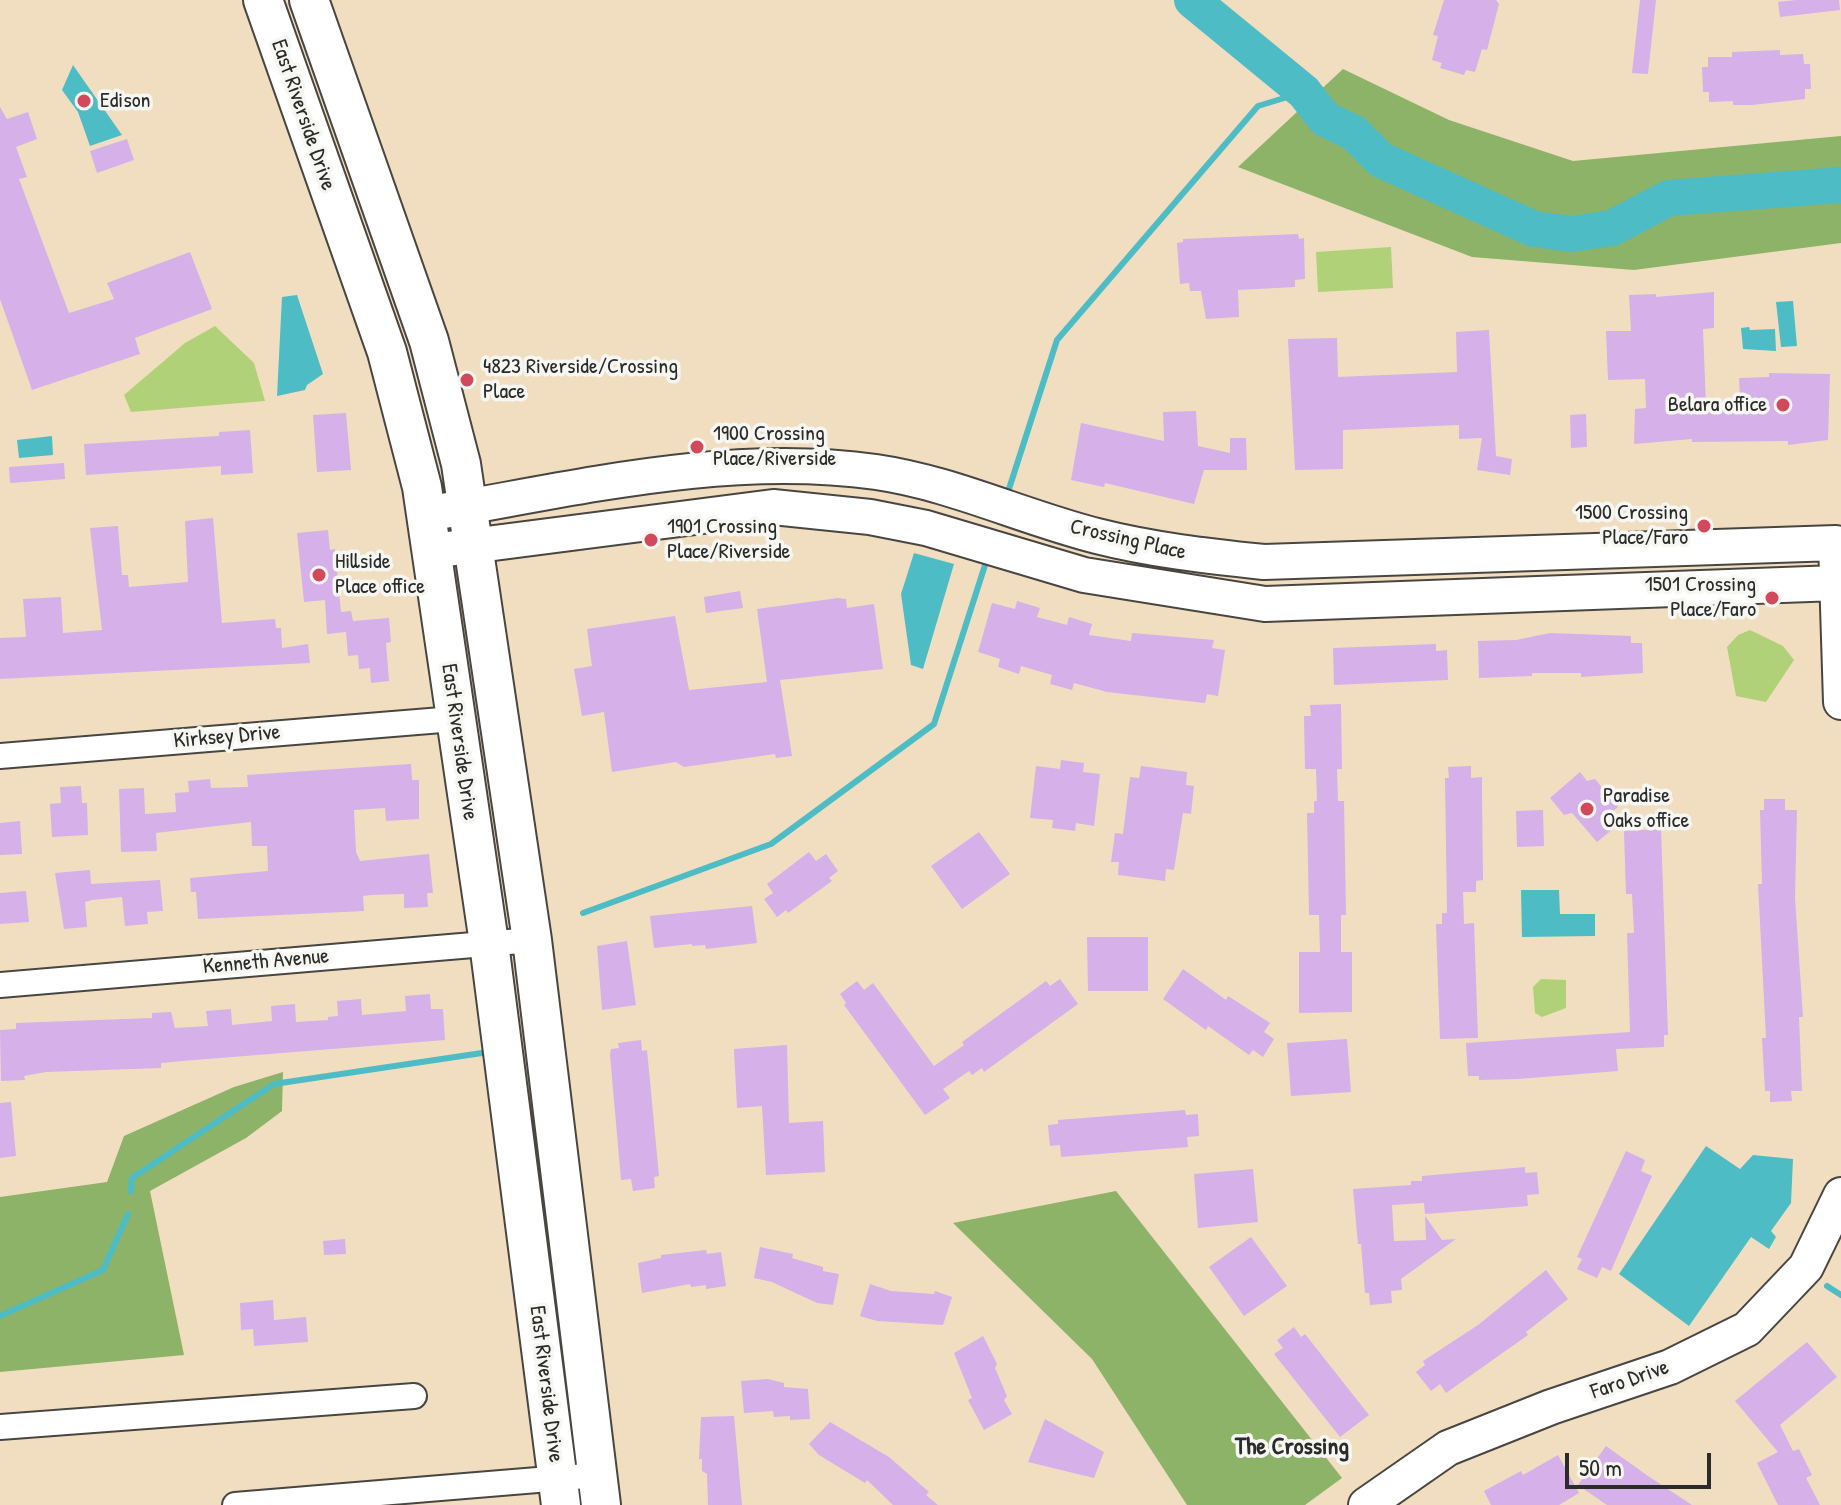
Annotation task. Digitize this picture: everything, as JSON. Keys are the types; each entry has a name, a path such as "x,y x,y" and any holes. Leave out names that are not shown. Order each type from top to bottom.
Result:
{"main road":[{"name":"East Riverside Drive","path":"263,0 391,365 406,414 426,514 489,943 560,1491"},
{"name":"East Riverside Drive","path":"309,0 429,341 469,507 532,940 599,1490"},
{"path":"314,144 359,212 367,216 385,214"}],"street":[{"name":"Crossing Place","path":"426,514 701,468 772,464 877,472 984,500 1094,536 1172,552 1264,562 1838,542"},
{"name":"Crossing Place","path":"432,551 760,507 870,517 970,540 1084,575 1265,604 1839,583"},
{"path":"1838,542 1841,702"},
{"name":"Kirksey Drive","path":"0,756 454,719"},
{"name":"Kenneth Avenue","path":"0,985 532,940"},
{"name":"Faro Drive","path":"1366,1505 1448,1448 1551,1407 1670,1367 1747,1329 1806,1267 1841,1195"},
{"path":"0,1427 414,1396"},
{"path":"235,1505 599,1490"}],"green space":[{"path":"1343,69 1449,120 1573,161 1841,136 1841,243 1634,270 1472,257 1238,167"},
{"path":"1391,247 1393,288 1318,292 1316,252"},
{"path":"215,326 254,363 265,401 131,412 124,395 185,343"},
{"path":"1750,630 1783,646 1794,660 1766,702 1736,696 1727,647 1738,635"},
{"path":"1541,979 1566,980 1566,1008 1542,1017 1535,1013 1533,987"},
{"path":"283,1072 282,1111 246,1138 150,1191 184,1355 0,1372 0,1197 107,1182 124,1136 234,1087"},
{"path":"1116,1191 1342,1478 1305,1505 1187,1505 1092,1359 953,1223"}],"water":[{"name":"Edison","path":"73,65 122,135 90,146 78,112 62,90"},
{"path":"297,295 323,374 307,385 305,390 277,396 282,297"},
{"path":"1793,301 1797,346 1781,347 1776,302"},
{"path":"1749,327 1750,330 1775,329 1776,351 1743,349 1741,328"},
{"path":"52,436 53,455 19,458 17,440"},
{"path":"914,553 954,564 923,669 911,665 901,594"},
{"path":"1521,890 1559,890 1560,914 1595,914 1595,936 1522,937"},
{"path":"1706,1146 1740,1169 1753,1155 1793,1159 1791,1203 1771,1231 1776,1237 1769,1249 1751,1237 1689,1326 1619,1274"}],"building":[{"path":"1444,0 1496,0 1499,4 1487,50 1482,49 1475,72 1466,70 1464,75 1440,68 1442,63 1432,60 1438,36 1433,35"},
{"path":"1640,0 1656,0 1648,74 1632,73"},
{"path":"1839,0 1840,10 1780,17 1778,2"},
{"path":"1780,50 1780,55 1803,54 1804,64 1810,64 1811,89 1805,89 1805,99 1752,105 1733,105 1733,101 1709,102 1709,92 1703,92 1702,67 1708,67 1708,57 1732,57 1732,52"},
{"path":"0,107 7,119 28,112 37,139 16,147 27,177 19,179 69,313 114,299 107,283 190,252 212,309 135,338 140,354 32,390 0,299"},
{"path":"127,139 134,160 97,173 90,151"},
{"path":"1298,234 1299,239 1304,238 1305,279 1295,280 1295,287 1238,290 1239,317 1206,319 1201,291 1190,291 1189,283 1180,284 1177,243 1183,242 1183,239"},
{"path":"1714,292 1714,328 1703,329 1706,406 1736,404 1736,398 1740,398 1739,378 1769,377 1769,373 1830,374 1828,440 1788,445 1788,441 1692,442 1692,439 1634,444 1635,409 1646,408 1645,379 1608,380 1606,331 1631,331 1629,295 1656,294 1656,297"},
{"path":"1489,330 1496,456 1512,459 1510,475 1477,470 1482,438 1459,439 1459,425 1343,430 1343,469 1295,470 1288,339 1337,338 1338,377 1457,372 1456,332"},
{"path":"1196,411 1198,446 1230,453 1230,438 1246,438 1247,470 1204,470 1194,504 1105,483 1104,487 1071,480 1081,423 1164,441 1163,412"},
{"path":"346,413 351,470 317,472 313,415"},
{"path":"1586,414 1587,447 1571,448 1570,415"},
{"path":"250,430 253,473 221,475 221,466 86,475 84,444 219,436 219,432"},
{"path":"64,463 65,479 10,483 9,467"},
{"path":"213,518 222,623 275,619 276,628 281,628 282,648 308,644 310,663 0,679 0,638 26,637 23,599 61,597 63,633 102,630 90,528 118,526 122,575 128,575 129,587 188,582 185,521"},
{"path":"328,530 330,550 335,549 341,612 351,611 353,621 389,618 391,642 386,643 389,681 371,683 370,668 359,669 358,655 348,656 346,632 327,634 325,600 304,602 297,533"},
{"path":"740,591 743,608 706,613 704,597"},
{"path":"846,599 847,608 874,604 883,669 780,680 792,756 776,758 775,754 684,767 676,762 612,772 604,712 582,716 574,669 592,666 587,629 675,616 689,690 767,682 757,609"},
{"path":"1017,601 1040,608 1037,617 1067,625 1069,617 1092,624 1089,635 1131,641 1132,633 1214,640 1212,648 1225,650 1218,696 1207,694 1205,703 1107,692 1074,683 1072,690 1050,684 1052,675 1021,666 1019,674 998,667 1000,659 978,652 992,603 1015,609"},
{"path":"1550,633 1631,636 1631,643 1642,643 1643,673 1581,677 1581,673 1532,673 1532,676 1479,678 1478,641 1516,640"},
{"path":"1436,644 1436,651 1447,650 1448,680 1334,685 1333,648"},
{"path":"1341,704 1342,769 1337,769 1338,801 1344,801 1346,915 1341,915 1341,952 1352,952 1352,1012 1299,1013 1299,952 1320,952 1319,915 1309,915 1307,813 1314,813 1314,801 1317,801 1316,769 1305,769 1304,716 1311,716 1310,705"},
{"path":"1061,760 1084,763 1083,772 1100,774 1094,826 1076,823 1075,831 1052,828 1053,820 1030,818 1036,766 1060,769"},
{"path":"411,764 412,780 419,780 419,819 386,821 385,808 354,810 356,852 360,861 429,854 433,893 427,893 428,907 404,908 404,894 371,895 363,896 364,911 198,919 196,892 191,892 190,878 268,871 267,846 252,846 251,822 156,833 157,851 121,852 119,789 144,788 145,814 176,812 175,793 189,792 188,781 210,779 211,788 248,787 247,775"},
{"path":"1141,766 1187,772 1186,785 1194,786 1191,814 1183,813 1174,870 1166,869 1165,881 1118,875 1119,862 1111,862 1115,833 1123,834 1130,777 1139,778"},
{"path":"1471,766 1471,778 1482,777 1483,880 1476,881 1476,892 1463,892 1464,924 1474,923 1478,1038 1440,1039 1436,924 1442,924 1442,913 1447,913 1445,778 1449,778 1448,767"},
{"name":"Paradise Oaks office","path":"1580,772 1587,781 1595,779 1618,807 1610,813 1619,824 1597,842 1572,813 1564,815 1550,798"},
{"path":"81,786 82,803 87,803 88,835 52,837 50,804 61,803 60,787"},
{"path":"1764,799 1785,799 1785,810 1797,810 1795,898 1803,1017 1799,1017 1802,1091 1791,1091 1792,1101 1770,1102 1770,1091 1765,1091 1762,1038 1766,1038 1758,884 1762,884 1760,810 1764,810"},
{"path":"1543,810 1544,846 1517,847 1516,811"},
{"path":"20,821 22,854 0,855 0,823"},
{"path":"1661,829 1668,1035 1664,1035 1664,1047 1616,1049 1618,1071 1518,1079 1479,1080 1479,1076 1468,1076 1466,1043 1630,1032 1627,933 1634,933 1632,894 1626,894 1624,831"},
{"path":"979,832 1010,874 962,909 931,866"},
{"path":"809,852 816,861 826,854 838,871 829,878 832,881 788,913 786,910 777,917 764,899 773,893 767,884"},
{"path":"90,870 91,884 160,880 163,911 147,912 148,924 125,926 122,897 92,900 85,902 87,927 64,929 55,873"},
{"path":"26,891 29,922 0,924 0,893"},
{"path":"752,906 757,943 706,949 705,945 692,944 654,948 650,916"},
{"path":"1087,937 1148,937 1148,991 1088,991"},
{"path":"627,941 636,1005 602,1010 597,946"},
{"path":"1183,969 1226,1000 1228,996 1270,1023 1264,1032 1274,1039 1263,1057 1253,1050 1249,1055 1208,1026 1206,1030 1163,999"},
{"path":"1060,979 1078,1004 984,1072 982,1068 972,1075 969,1071 943,1089 950,1098 925,1115 844,1005 846,1003 840,994 857,981 864,990 873,983 934,1066 1046,981 1050,986"},
{"path":"430,994 431,1009 443,1009 445,1040 161,1063 161,1068 46,1072 24,1076 25,1080 1,1081 0,1030 16,1029 16,1023 152,1018 152,1013 171,1012 175,1028 208,1026 206,1011 231,1009 232,1025 272,1021 271,1006 295,1004 296,1022 328,1020 328,1017 338,1016 337,1001 361,999 362,1015 406,1011 405,996"},
{"path":"1347,1039 1351,1092 1291,1096 1287,1043"},
{"path":"641,1040 642,1051 647,1050 659,1176 654,1177 655,1188 633,1191 631,1179 621,1180 610,1055 611,1049 619,1048 618,1043"},
{"path":"787,1045 789,1123 823,1121 825,1172 766,1175 762,1106 737,1108 734,1049"},
{"path":"11,1102 16,1156 0,1158 0,1103"},
{"path":"1185,1110 1186,1115 1198,1114 1199,1136 1187,1137 1188,1147 1061,1157 1060,1145 1050,1146 1048,1125 1058,1124 1058,1120"},
{"path":"1626,1151 1645,1160 1641,1171 1652,1176 1611,1271 1602,1267 1597,1278 1577,1269 1582,1259 1577,1257"},
{"path":"1525,1167 1525,1173 1537,1172 1539,1194 1527,1195 1528,1206 1425,1214 1424,1203 1392,1205 1394,1241 1426,1240 1425,1216 1442,1240 1456,1239 1401,1279 1402,1290 1391,1291 1392,1303 1370,1305 1369,1293 1365,1293 1353,1189 1411,1185 1411,1181 1422,1181 1422,1176"},
{"path":"1253,1169 1258,1222 1198,1228 1194,1174"},
{"path":"1251,1237 1287,1286 1244,1316 1209,1267"},
{"path":"345,1239 346,1254 324,1255 323,1241"},
{"path":"760,1247 793,1254 792,1258 839,1274 833,1305 817,1303 772,1282 754,1278"},
{"path":"706,1250 707,1254 721,1252 726,1286 706,1289 706,1285 691,1287 690,1284 642,1293 638,1263 661,1258 661,1255"},
{"path":"1546,1270 1568,1299 1526,1332 1528,1335 1446,1393 1440,1384 1431,1391 1416,1372 1425,1365 1423,1361 1478,1325"},
{"path":"870,1284 891,1291 934,1294 935,1291 952,1297 943,1325 877,1321 860,1316"},
{"path":"273,1300 274,1320 306,1317 308,1342 254,1346 253,1329 241,1330 240,1303"},
{"path":"1294,1327 1301,1337 1305,1334 1369,1415 1340,1437 1274,1354 1283,1348 1277,1340"},
{"path":"983,1336 997,1364 995,1368 1007,1396 1004,1400 1012,1414 984,1430 968,1400 972,1398 954,1353"},
{"path":"1807,1342 1837,1377 1780,1425 1793,1451 1799,1449 1812,1475 1806,1478 1820,1505 1778,1505 1757,1463 1778,1452 1735,1401"},
{"path":"768,1379 784,1383 784,1387 808,1389 810,1419 774,1417 773,1411 744,1413 741,1381"},
{"path":"734,1416 742,1505 708,1505 707,1474 702,1471 702,1459 699,1459 701,1417"},
{"path":"1045,1419 1104,1452 1094,1478 1028,1462"},
{"path":"830,1422 889,1457 929,1492 926,1495 938,1505 893,1505 867,1480 865,1483 819,1455 809,1444"},
{"path":"1606,1446 1692,1505 1607,1505 1578,1485"},
{"path":"1558,1455 1579,1493 1559,1505 1491,1505 1484,1491 1521,1471 1523,1475"}],"waterway":[{"path":"1192,0 1304,92 1325,119 1354,133 1381,160 1534,229 1571,234 1612,228 1669,198 1841,185"},
{"path":"1007,495 1057,340 1258,106 1304,92"},
{"path":"583,913 771,844 934,724 987,559"},
{"path":"131,1191 132,1178 274,1084 482,1053"},
{"path":"0,1316 103,1270 128,1214"},
{"path":"1827,1286 1841,1295"}],"place":[{"name":"Edison","path":"84,101"},
{"name":"4823 Riverside/Crossing Place","path":"467,380"},
{"name":"Belara office","path":"1783,405"},
{"name":"1900 Crossing Place/Riverside","path":"697,447"},
{"name":"1500 Crossing Place/Faro","path":"1704,526"},
{"name":"1901 Crossing Place/Riverside","path":"651,540"},
{"name":"Hillside Place office","path":"319,575"},
{"name":"1501 Crossing Place/Faro","path":"1772,598"},
{"name":"Paradise Oaks office","path":"1587,809"}],"district":[{"name":"The Crossing","path":"1292,1448"}]}
